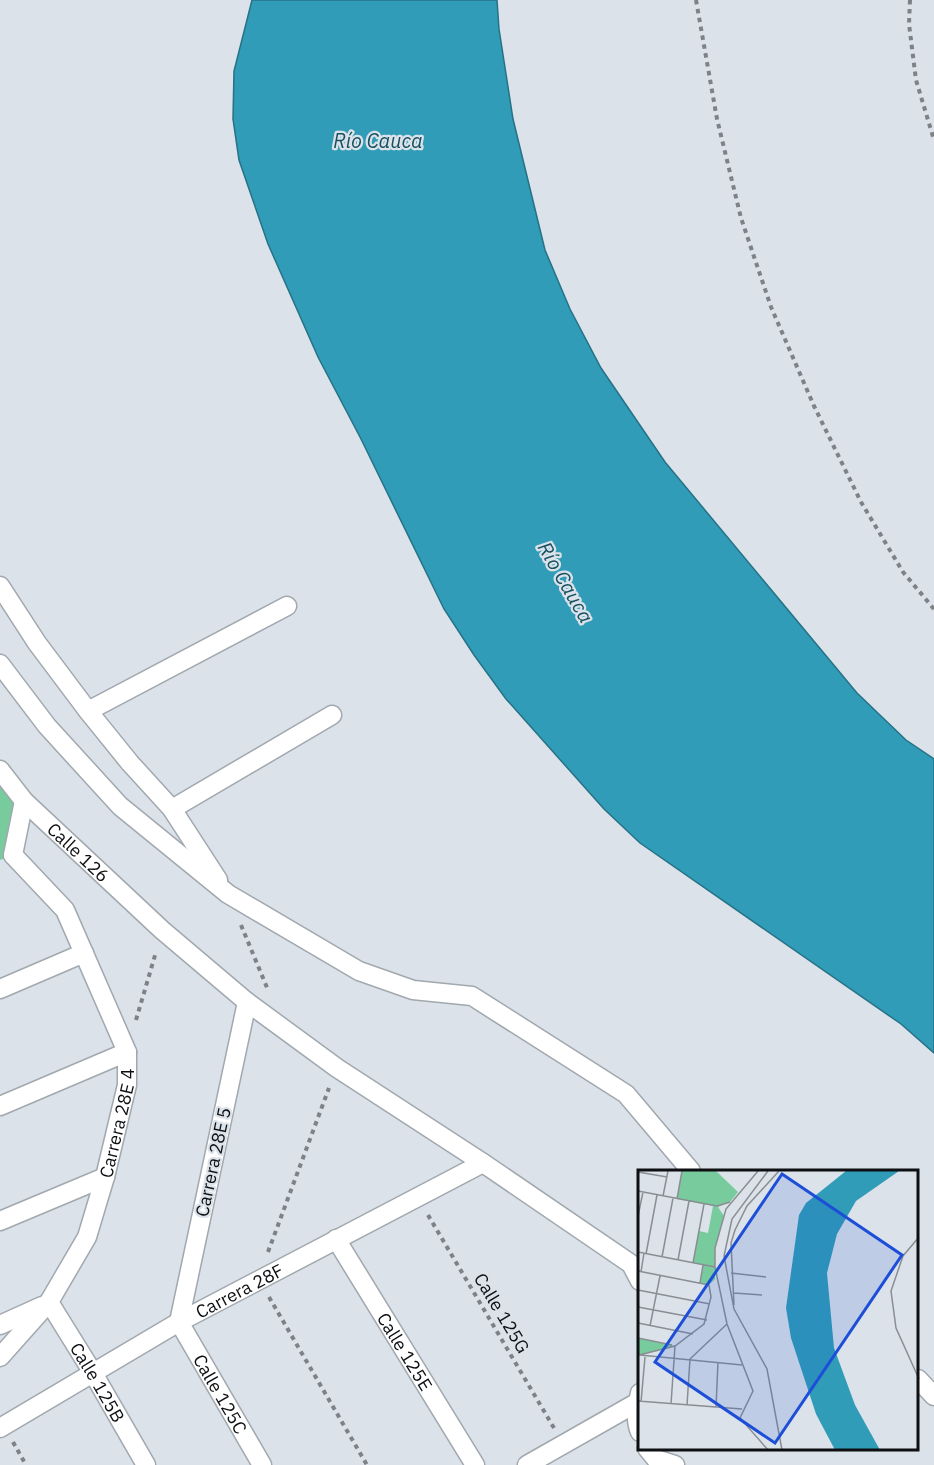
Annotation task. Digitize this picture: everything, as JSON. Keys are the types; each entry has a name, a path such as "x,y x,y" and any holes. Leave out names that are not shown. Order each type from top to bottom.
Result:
{"street":[{"path":"0,586 37,643 87,711 172,809 228,894"},
{"path":"87,711 288,606"},
{"path":"0,664 47,726 120,806 228,894 359,971 413,990 472,996 626,1094 690,1170"},
{"path":"172,809 332,714"},
{"name":"Calle 126","path":"0,770 24,801 162,930 247,1002 337,1068 483,1163 631,1264 638,1277"},
{"path":"7,857 24,801"},
{"name":"Carrera 28E 4","path":"0,1357 49,1302 87,1237 105,1177 127,1085 127,1052 65,910 7,857"},
{"path":"0,989 84,953"},
{"name":"Carrera 28E 5","path":"178,1322 247,1002"},
{"path":"0,1106 127,1052"},
{"name":"Carrera 28F","path":"0,1428 178,1322 483,1163"},
{"path":"0,1221 105,1177"},
{"name":"Calle 125E","path":"336,1239 475,1465"},
{"path":"0,1325 49,1302"},
{"name":"Calle 125B","path":"49,1302 146,1465"},
{"name":"Calle 125C","path":"178,1322 262,1465"},
{"path":"919,1380 934,1396"},
{"path":"527,1465 638,1398"},
{"path":"648,1450 656,1459 675,1465"}],"path":[{"path":"696,0 717,119 741,218 771,307 814,406 861,502 903,572 934,609"},
{"path":"910,0 909,24 916,80 934,140"},
{"path":"228,894 284,1028"},
{"path":"127,1052 162,930"},
{"name":"Calle 125G","path":"417,1196 564,1444"}],"green space":[{"path":"0,770 24,801 13,855 0,860"}],"water":[{"name":"Río Cauca","path":"252,0 497,0 499,29 513,119 545,250 570,309 601,368 665,462 857,693 906,740 934,759 934,1053 901,1024 640,843 604,809 506,699 444,609 318,357 268,244 239,160 233,119 234,71"}]}
